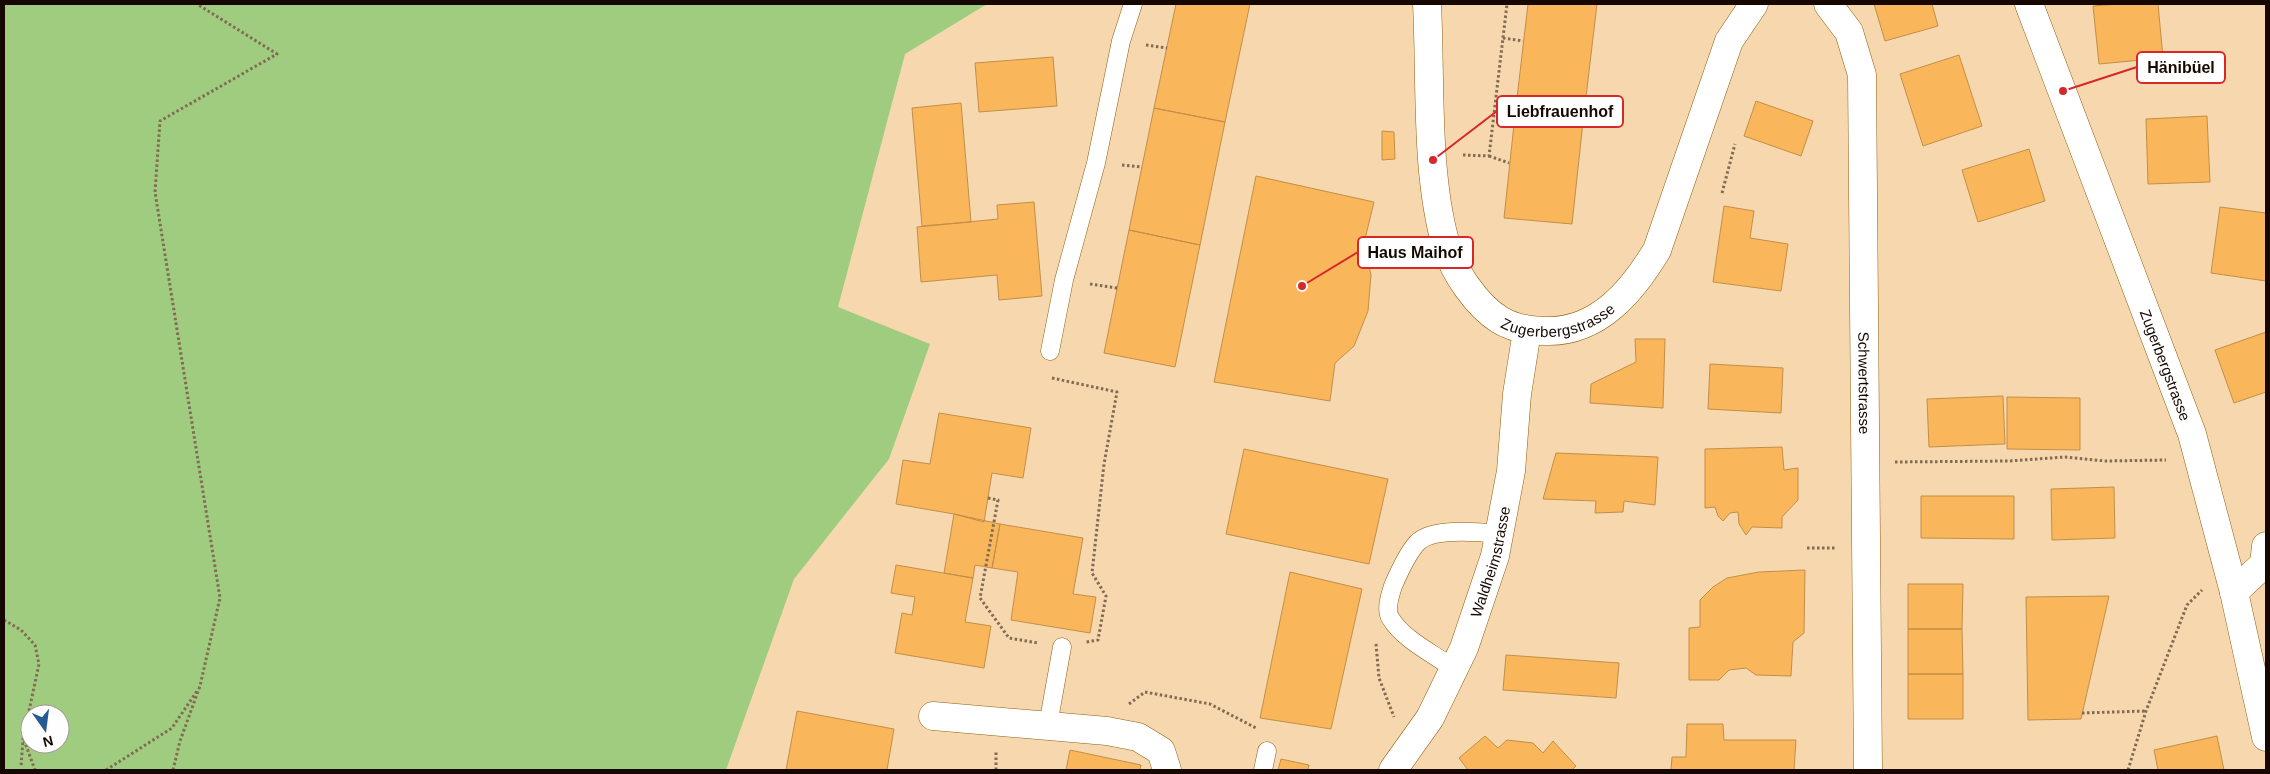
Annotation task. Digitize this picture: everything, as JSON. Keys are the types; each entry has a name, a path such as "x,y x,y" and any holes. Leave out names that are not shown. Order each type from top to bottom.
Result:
{"street":[{"name":"Zugerbergstrasse","path":"1426,4 1433,160 1446,245 1456,267 1484,306 1500,320 1527,331 1560,331 1590,321 1614,306 1642,275 1656,250 1729,41 1754,4"},
{"name":"Schwertstrasse","path":"1828,4 1849,32 1862,75 1868,770"},
{"name":"Zugerbergstrasse","path":"2029,4 2192,434 2234,592 2266,738"},
{"name":"Waldheimstrasse","path":"1393,770 1430,718 1454,669 1464,648 1495,556 1511,471 1517,394 1527,331"},
{"path":"2234,592 2264,564 2266,546"},
{"path":"933,716 1107,731 1138,737 1161,751 1167,770"}],"lane":[{"path":"1050,351 1064,280 1096,162 1120,42 1133,4"},
{"path":"1454,669 1404,636 1389,618 1389,597 1399,572 1418,541 1445,532 1477,531 1499,534"},
{"path":"1048,725 1062,647"},
{"path":"1263,770 1267,751"}],"path":[{"path":"173,770 180,741 200,686 220,598 154,192 160,121 277,54 197,4"},
{"path":"1489,156 1506,4"},
{"path":"1503,38 1523,41"},
{"path":"1722,193 1736,144"},
{"path":"1460,155 1489,156 1509,163"},
{"path":"988,498 998,500 980,598 1009,638 1062,647 1098,640 1106,596 1092,573 1104,464 1117,392 1064,380"},
{"path":"1866,463 2009,461 2065,457 2106,460 2167,460"},
{"path":"2128,770 2146,711 2187,605 2204,588"},
{"path":"1389,618 1378,632 1375,649 1379,678 1396,721"},
{"path":"4,620 21,630 34,646 39,664 30,704"},
{"path":"106,770 172,728 200,686"},
{"path":"1144,692 1210,704 1258,729 1267,751"},
{"path":"2082,712 2146,711"},
{"path":"21,767 22,754"},
{"path":"29,754 35,770"}],"green space":[{"path":"4,4 987,4 905,54 838,307 930,344 889,459 794,579 726,770 4,770"}],"building":[{"path":"1176,4 1250,4 1225,122 1154,108"},
{"path":"1528,4 1597,4 1583,122 1515,115"},
{"path":"1874,4 1932,4 1938,26 1885,41"},
{"path":"2158,4 2163,58 2099,64 2093,6"},
{"path":"1959,55 1982,126 1923,146 1900,74"},
{"path":"1053,57 1057,106 979,112 975,63"},
{"path":"1756,101 1813,121 1801,156 1744,136"},
{"path":"961,103 971,222 922,226 912,108"},
{"path":"1154,108 1225,122 1200,245 1129,230"},
{"path":"1515,115 1583,122 1572,224 1504,218"},
{"path":"2207,116 2210,182 2148,184 2146,119"},
{"path":"1382,131 1394,132 1395,159 1382,160"},
{"path":"2029,149 2045,201 1978,222 1962,170"},
{"path":"1256,176 1374,202 1364,243 1371,275 1368,311 1354,346 1335,363 1330,401 1214,382"},
{"path":"1034,202 1042,296 999,300 997,275 921,282 917,227 998,219 997,205"},
{"path":"1724,206 1754,211 1750,238 1788,244 1781,291 1713,282"},
{"path":"2220,207 2266,213 2266,281 2211,273"},
{"path":"1129,230 1200,245 1175,367 1104,353"},
{"path":"2266,332 2266,392 2234,403 2215,350"},
{"path":"1635,339 1665,339 1663,408 1590,403 1591,384 1636,362"},
{"path":"1710,364 1783,368 1781,413 1708,409"},
{"path":"2003,396 2005,444 1929,447 1927,399"},
{"path":"2007,397 2080,398 2080,450 2007,449"},
{"path":"939,413 1031,428 1023,478 992,473 984,522 954,514 896,504 903,460 930,464"},
{"path":"1782,447 1784,470 1798,468 1798,500 1782,517 1782,528 1752,527 1746,535 1739,524 1738,512 1730,513 1723,521 1718,516 1715,507 1705,508 1705,449"},
{"path":"1244,449 1388,479 1369,564 1226,534"},
{"path":"1556,453 1658,457 1655,505 1624,501 1623,512 1595,513 1596,501 1543,499"},
{"path":"2114,487 2115,538 2052,540 2051,489"},
{"path":"1921,496 2014,496 2014,539 1921,538"},
{"path":"954,514 1000,524 992,568 975,565 973,578 944,573"},
{"path":"1000,524 1083,538 1073,594 1096,597 1090,633 1011,620 1018,572 992,568"},
{"path":"896,565 973,578 965,622 991,626 984,668 895,653 902,613 912,615 915,597 891,593"},
{"path":"1805,570 1804,633 1793,642 1791,676 1756,675 1746,668 1729,670 1719,680 1689,680 1689,628 1700,627 1700,600 1713,587 1727,578 1759,572"},
{"path":"1290,572 1362,589 1331,729 1260,718"},
{"path":"1908,584 1963,584 1962,629 1908,629"},
{"path":"2109,596 2081,719 2028,720 2026,597"},
{"path":"1908,629 1962,629 1963,674 1908,674"},
{"path":"1506,655 1619,663 1616,698 1503,690"},
{"path":"1908,674 1963,674 1963,719 1908,719"},
{"path":"797,711 894,729 887,770 786,770"},
{"path":"1687,724 1723,724 1724,740 1796,740 1794,770 1671,770 1672,757 1686,757"},
{"path":"1485,736 1498,748 1507,740 1533,743 1543,753 1553,741 1576,766 1572,770 1468,770 1459,758"},
{"path":"2217,736 2224,770 2158,770 2154,750"},
{"path":"1070,750 1141,765 1140,770 1066,770"},
{"path":"1281,759 1309,765 1308,770 1278,770"}],"place":[{"name":"Hänibüel","path":"2063,91"},
{"name":"Liebfrauenhof","path":"1433,160"},
{"name":"Haus Maihof","path":"1302,286"}]}
